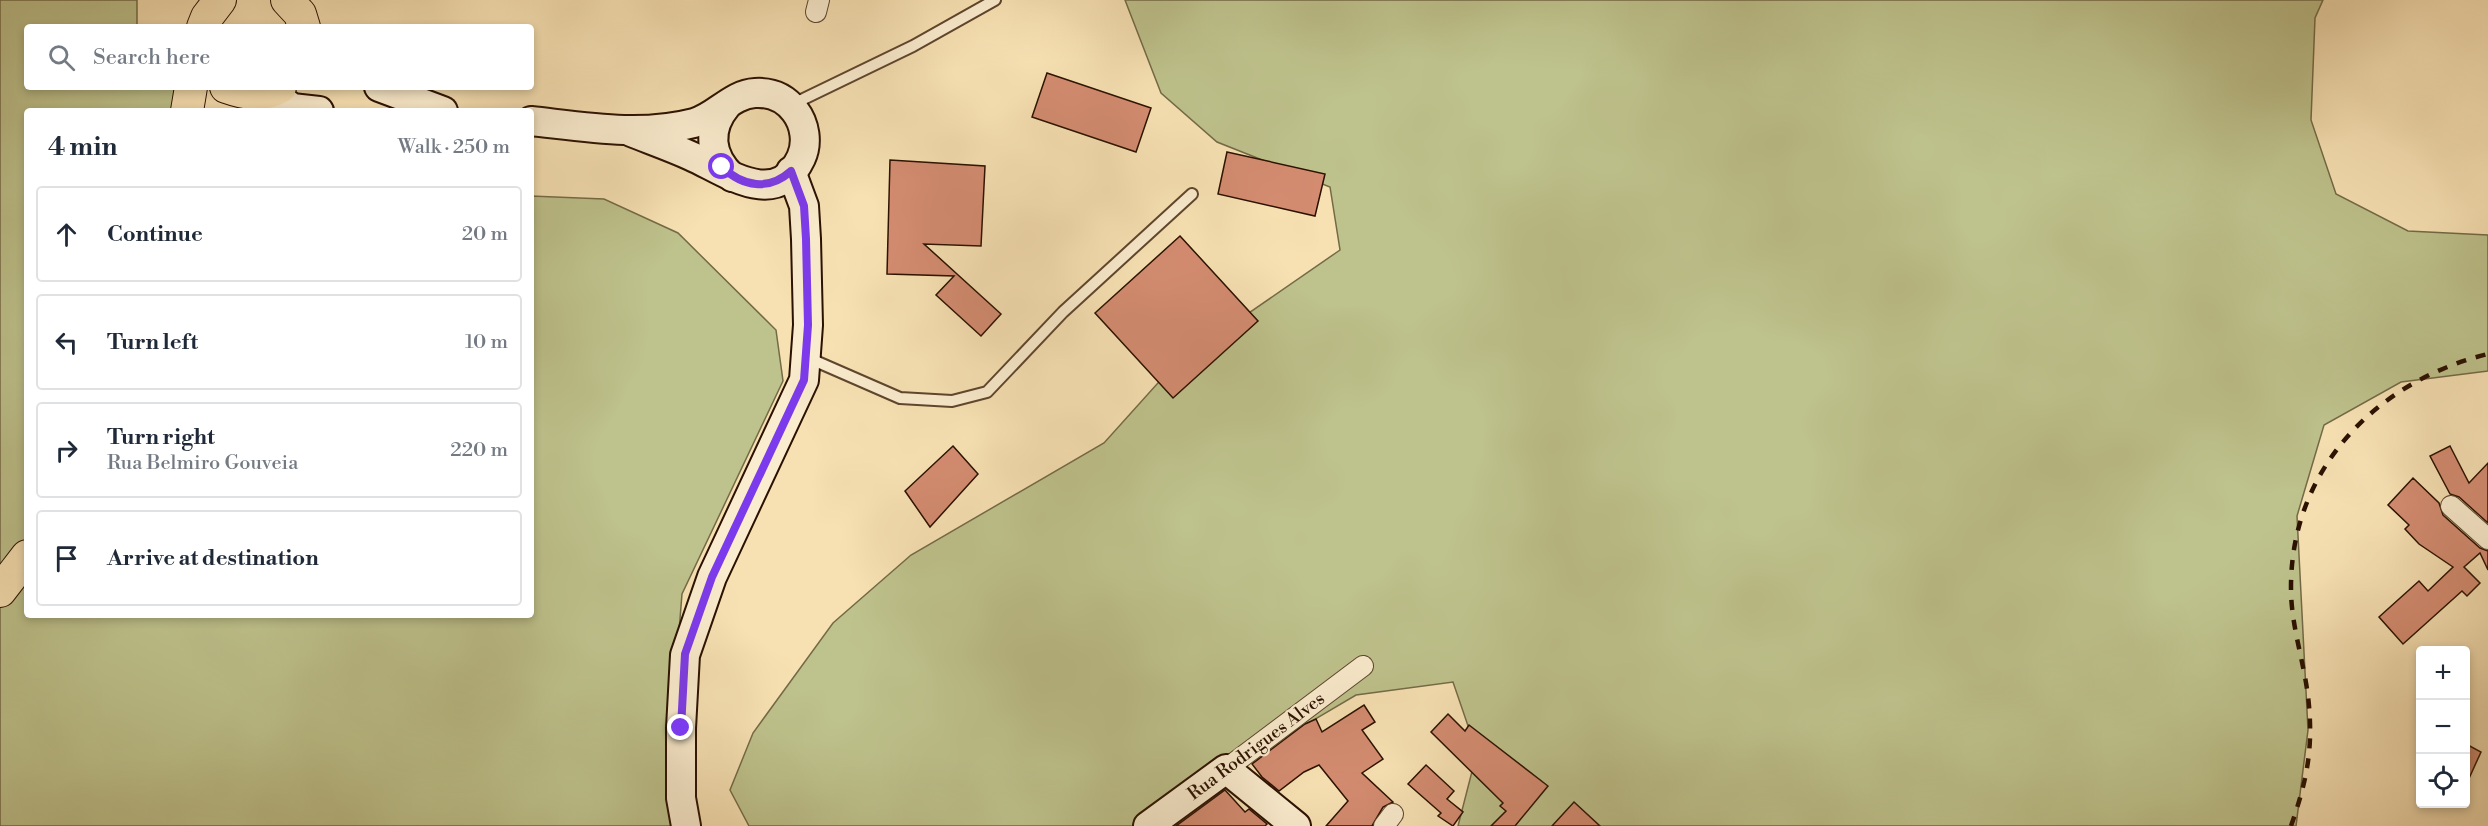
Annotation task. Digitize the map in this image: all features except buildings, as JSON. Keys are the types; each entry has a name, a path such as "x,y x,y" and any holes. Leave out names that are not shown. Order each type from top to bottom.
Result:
{"main road":[{"path":"188,108 190,90"},
{"path":"234,90 244,94 266,96"},
{"path":"0,591 24,560"}],"street":[{"path":"388,90 435,108"},
{"path":"534,121 631,132 696,123 739,97 752,93 766,93 779,97 791,105 804,129 805,143 802,156 791,171 772,183 758,185 744,183 691,156 631,132"},
{"path":"266,96 292,108"},
{"path":"727,105 713,128 712,142 715,155 732,177"},
{"path":"686,826 681,798 681,728 685,654 712,577 804,380 808,325 804,206 791,171"},
{"path":"2451,506 2488,539"},
{"name":"Rua Rodrigues Alves","path":"1148,826 1363,666"},
{"path":"1226,769 1296,826"}],"lane":[{"path":"791,105 913,46 995,0"},
{"path":"806,357 900,398 952,401 987,392 1063,312 1192,194"}],"green space":[{"path":"0,0 137,0 137,24 24,24 24,90 175,90 182,102 201,108 24,108 24,618 534,618 534,196 604,199 678,233 776,330 783,381 682,594 668,768 693,826 0,826"},
{"path":"1125,0 2323,0 2315,18 2311,120 2336,194 2408,231 2488,235 2488,371 2401,382 2324,425 2297,516 2308,730 2296,826 1458,826 1477,752 1453,682 1356,695 1134,826 749,826 730,790 753,733 833,623 911,555 1104,443 1175,364 1340,250 1330,187 1217,142 1161,93"}],"railway":[{"path":"2291,826 2301,796 2310,738 2307,691 2293,618 2291,589 2295,546 2306,506 2323,469 2347,437 2376,409 2410,385 2447,367 2488,354"}],"route":[{"path":"681,728 685,654 712,577 804,380 806,357 808,325 804,206 791,171 772,183 758,185 744,183 732,177 722,167"}]}
